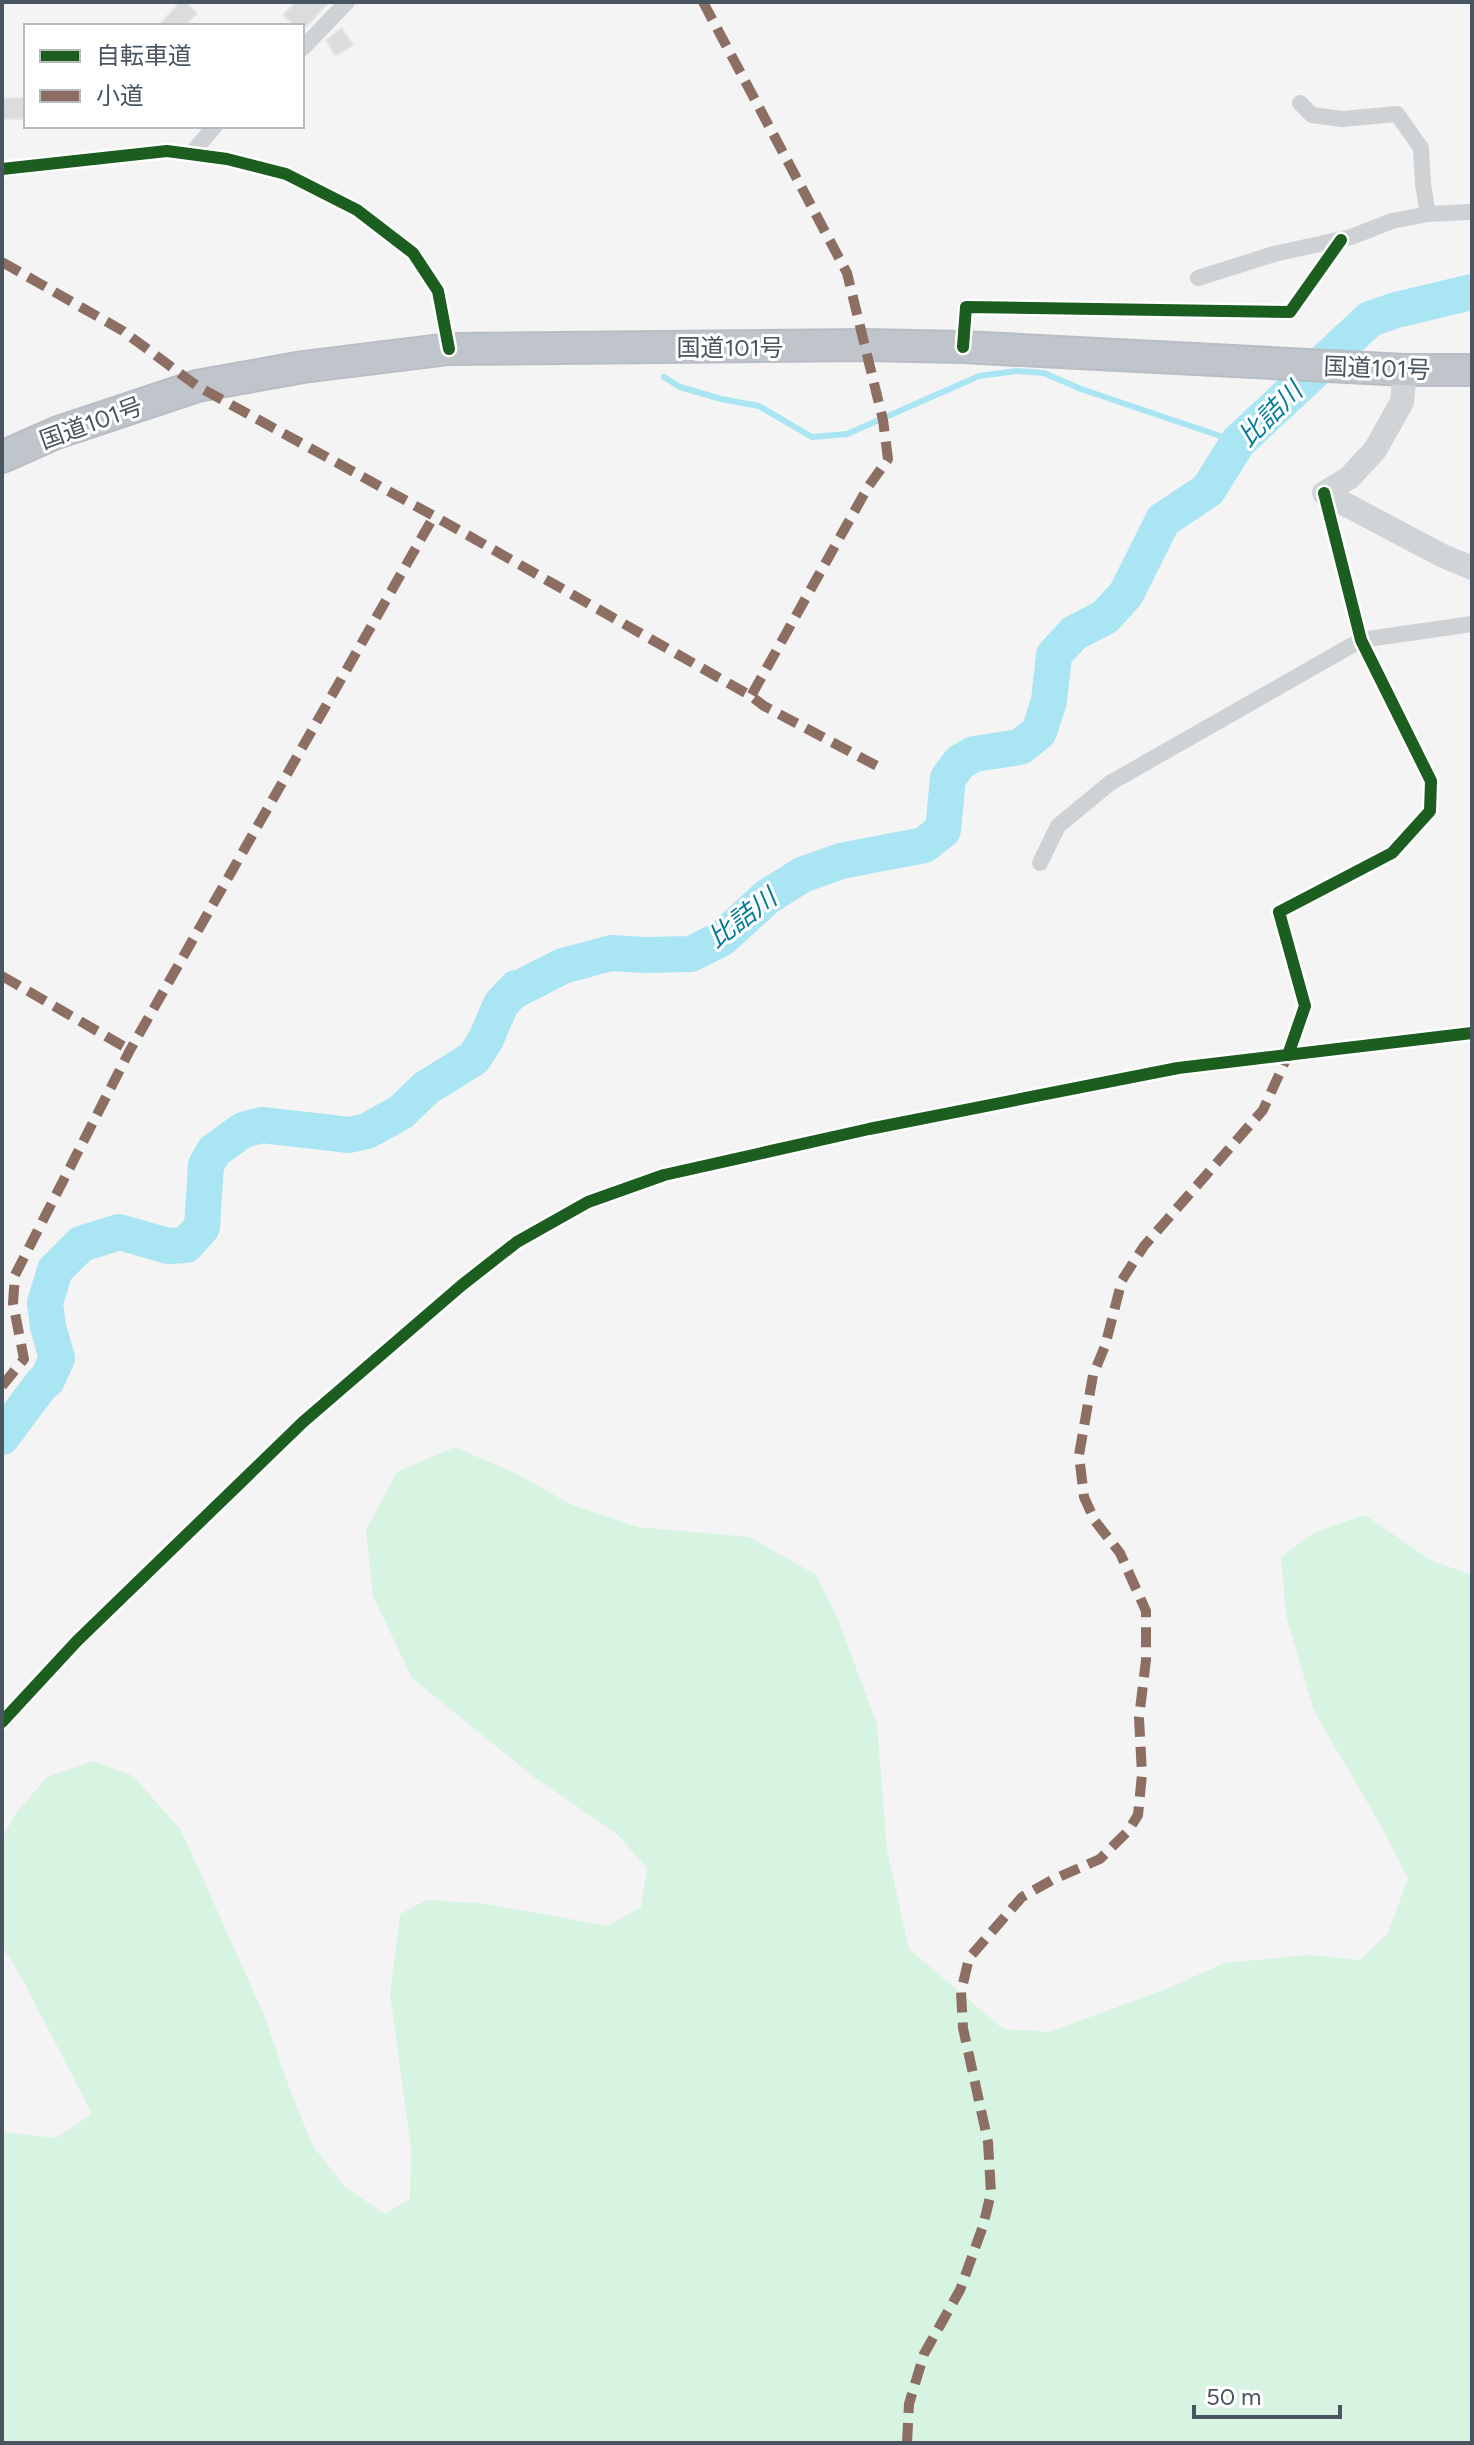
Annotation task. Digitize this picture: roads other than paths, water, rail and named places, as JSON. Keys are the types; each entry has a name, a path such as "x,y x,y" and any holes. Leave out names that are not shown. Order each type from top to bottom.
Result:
{"highway":[{"name":"国道101号","path":"2,457 56,433 197,386 303,367 449,349 963,347 1405,370 1472,370"}],"street":[{"path":"304,47 347,2"},
{"path":"1300,103 1312,115 1342,119 1397,114 1421,148 1428,214"},
{"path":"191,154 213,128"},
{"path":"2,169 167,151 227,159 286,174 357,210 413,253 438,291 449,349"},
{"path":"1198,278 1274,254 1341,240 1392,221 1428,214 1472,212"},
{"path":"963,347 966,307 1290,312 1341,240"},
{"path":"1324,493 1349,478 1375,450 1402,402 1405,370"},
{"path":"1324,493 1443,556 1472,568"},
{"path":"1288,1055 1305,1006 1279,912 1392,853 1430,811 1431,781 1361,640 1324,493"},
{"path":"1040,863 1058,826 1110,783 1361,640 1472,624"},
{"path":"2,1722 77,1641 303,1422 462,1285 517,1242 588,1202 664,1175 869,1129 1178,1068 1472,1033"}],"waterway":[{"name":"比詰川","path":"2,1437 47,1380 57,1358 45,1303 55,1270 81,1244 119,1232 168,1246 186,1245 202,1227 206,1165 214,1151 243,1130 262,1125 349,1135 367,1131 401,1112 426,1088 474,1058 501,1004 516,988 563,966 611,953 691,954 721,939 767,897 802,875 841,861 924,845 943,830 948,778 960,762 974,754 1020,747 1039,732 1049,701 1054,655 1074,633 1105,617 1126,594 1163,520 1208,490 1238,442 1370,319 1472,292"},
{"path":"664,377 680,387 759,406 812,437 847,434 979,376 1017,371 1044,373 1081,389 1238,442"}]}
